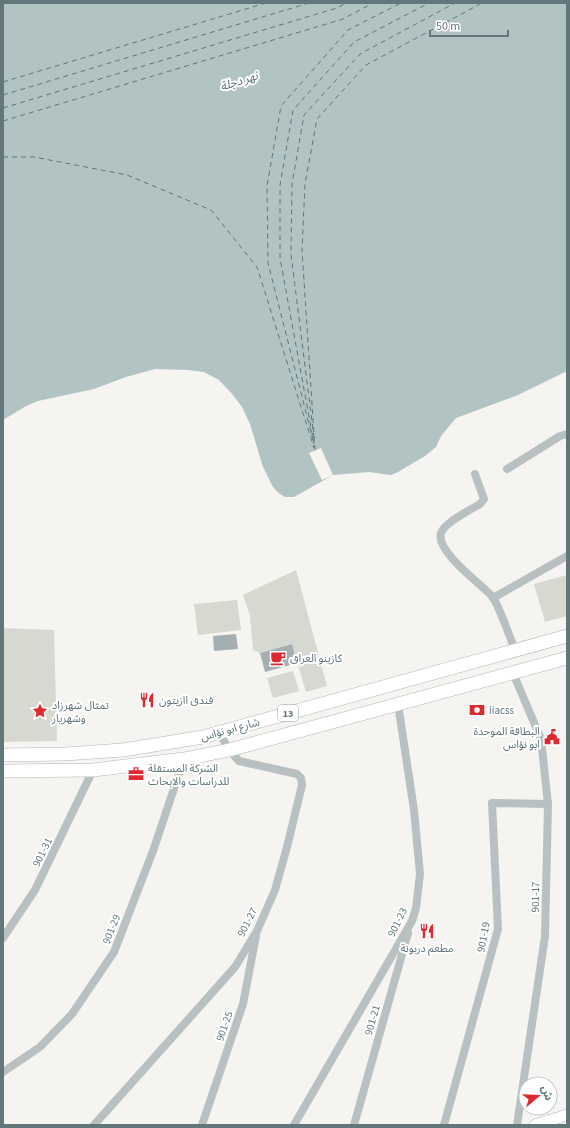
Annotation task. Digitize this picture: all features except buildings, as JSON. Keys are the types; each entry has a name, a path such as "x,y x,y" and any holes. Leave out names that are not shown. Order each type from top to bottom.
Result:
{"main road":[{"name":"شارع ابو نؤاس","path":"3,754 65,754 123,750 176,742 219,732 567,636"},
{"name":"شارع ابو نؤاس","path":"3,771 93,770 184,759 228,750 567,658"},
{"path":"535,1125 567,1115"}],"street":[{"path":"507,468 560,436 567,434"},
{"path":"475,474 484,499 480,504 447,525 441,532 440,537 445,551 493,598 515,650"},
{"path":"493,598 567,556"},
{"name":"901-17","path":"513,673 540,739 548,804 545,936 517,1125"},
{"name":"901-23","path":"294,1125 412,921 416,908 420,874 414,810 398,704"},
{"name":"901-27","path":"94,1125 235,966 257,931 275,890 288,848 302,785 301,778 297,774 246,764 239,761 228,750 219,732"},
{"name":"901-29","path":"3,1072 40,1047 72,1014 114,952 153,851 184,759"},
{"name":"901-31","path":"3,938 35,890 93,770"},
{"name":"901-19","path":"444,1125 498,929 492,804 548,804"},
{"name":"901-21","path":"354,1125 412,921"},
{"name":"901-25","path":"202,1125 243,1004 257,931"}],"shaded area":[{"path":"296,570 327,686 306,692 292,644 260,653 253,650 250,616 243,595"},
{"path":"567,575 567,616 545,622 534,584"},
{"path":"237,600 241,630 198,635 194,604"},
{"path":"3,628 54,630 57,741 3,742"},
{"path":"293,671 299,691 273,698 267,678"}],"water":[{"name":"نهر دجلة","path":"3,3 567,3 567,371 518,395 456,418 441,436 436,447 425,456 398,472 391,475 369,472 333,475 294,497 285,497 273,487 263,467 250,424 242,407 219,380 204,372 155,369 126,377 94,389 38,401 26,406 3,420"}],"pier":[{"path":"321,448 333,475 322,480 309,453"}],"ferry route":[{"path":"3,82 266,3"},
{"path":"3,95 309,3"},
{"path":"3,108 337,8 346,3"},
{"path":"3,121 343,19 373,3"},
{"path":"313,440 268,263 267,186 281,106 348,30 401,3"},
{"path":"314,444 280,258 280,185 293,110 354,42 429,3"},
{"path":"314,438 291,254 292,184 304,115 360,54 455,3"},
{"path":"315,450 302,250 305,184 317,119 366,65 482,3"},
{"path":"3,157 34,157 127,175 211,210 257,267 314,448"}],"place":[{"name":"كازينو العراق","path":"278,658"},
{"name":"فندق اازيتون","path":"147,700"},
{"name":"iiacss","path":"477,710"},
{"name":"تمثال شهرزاد وشهريار","path":"40,711"},
{"name":"البطاقة الموحدة ابو نؤاس","path":"552,737"},
{"name":"الشركة المستقلة للدراسات والابحاث","path":"136,774"},
{"name":"مطعم دربونة","path":"427,931"}]}
